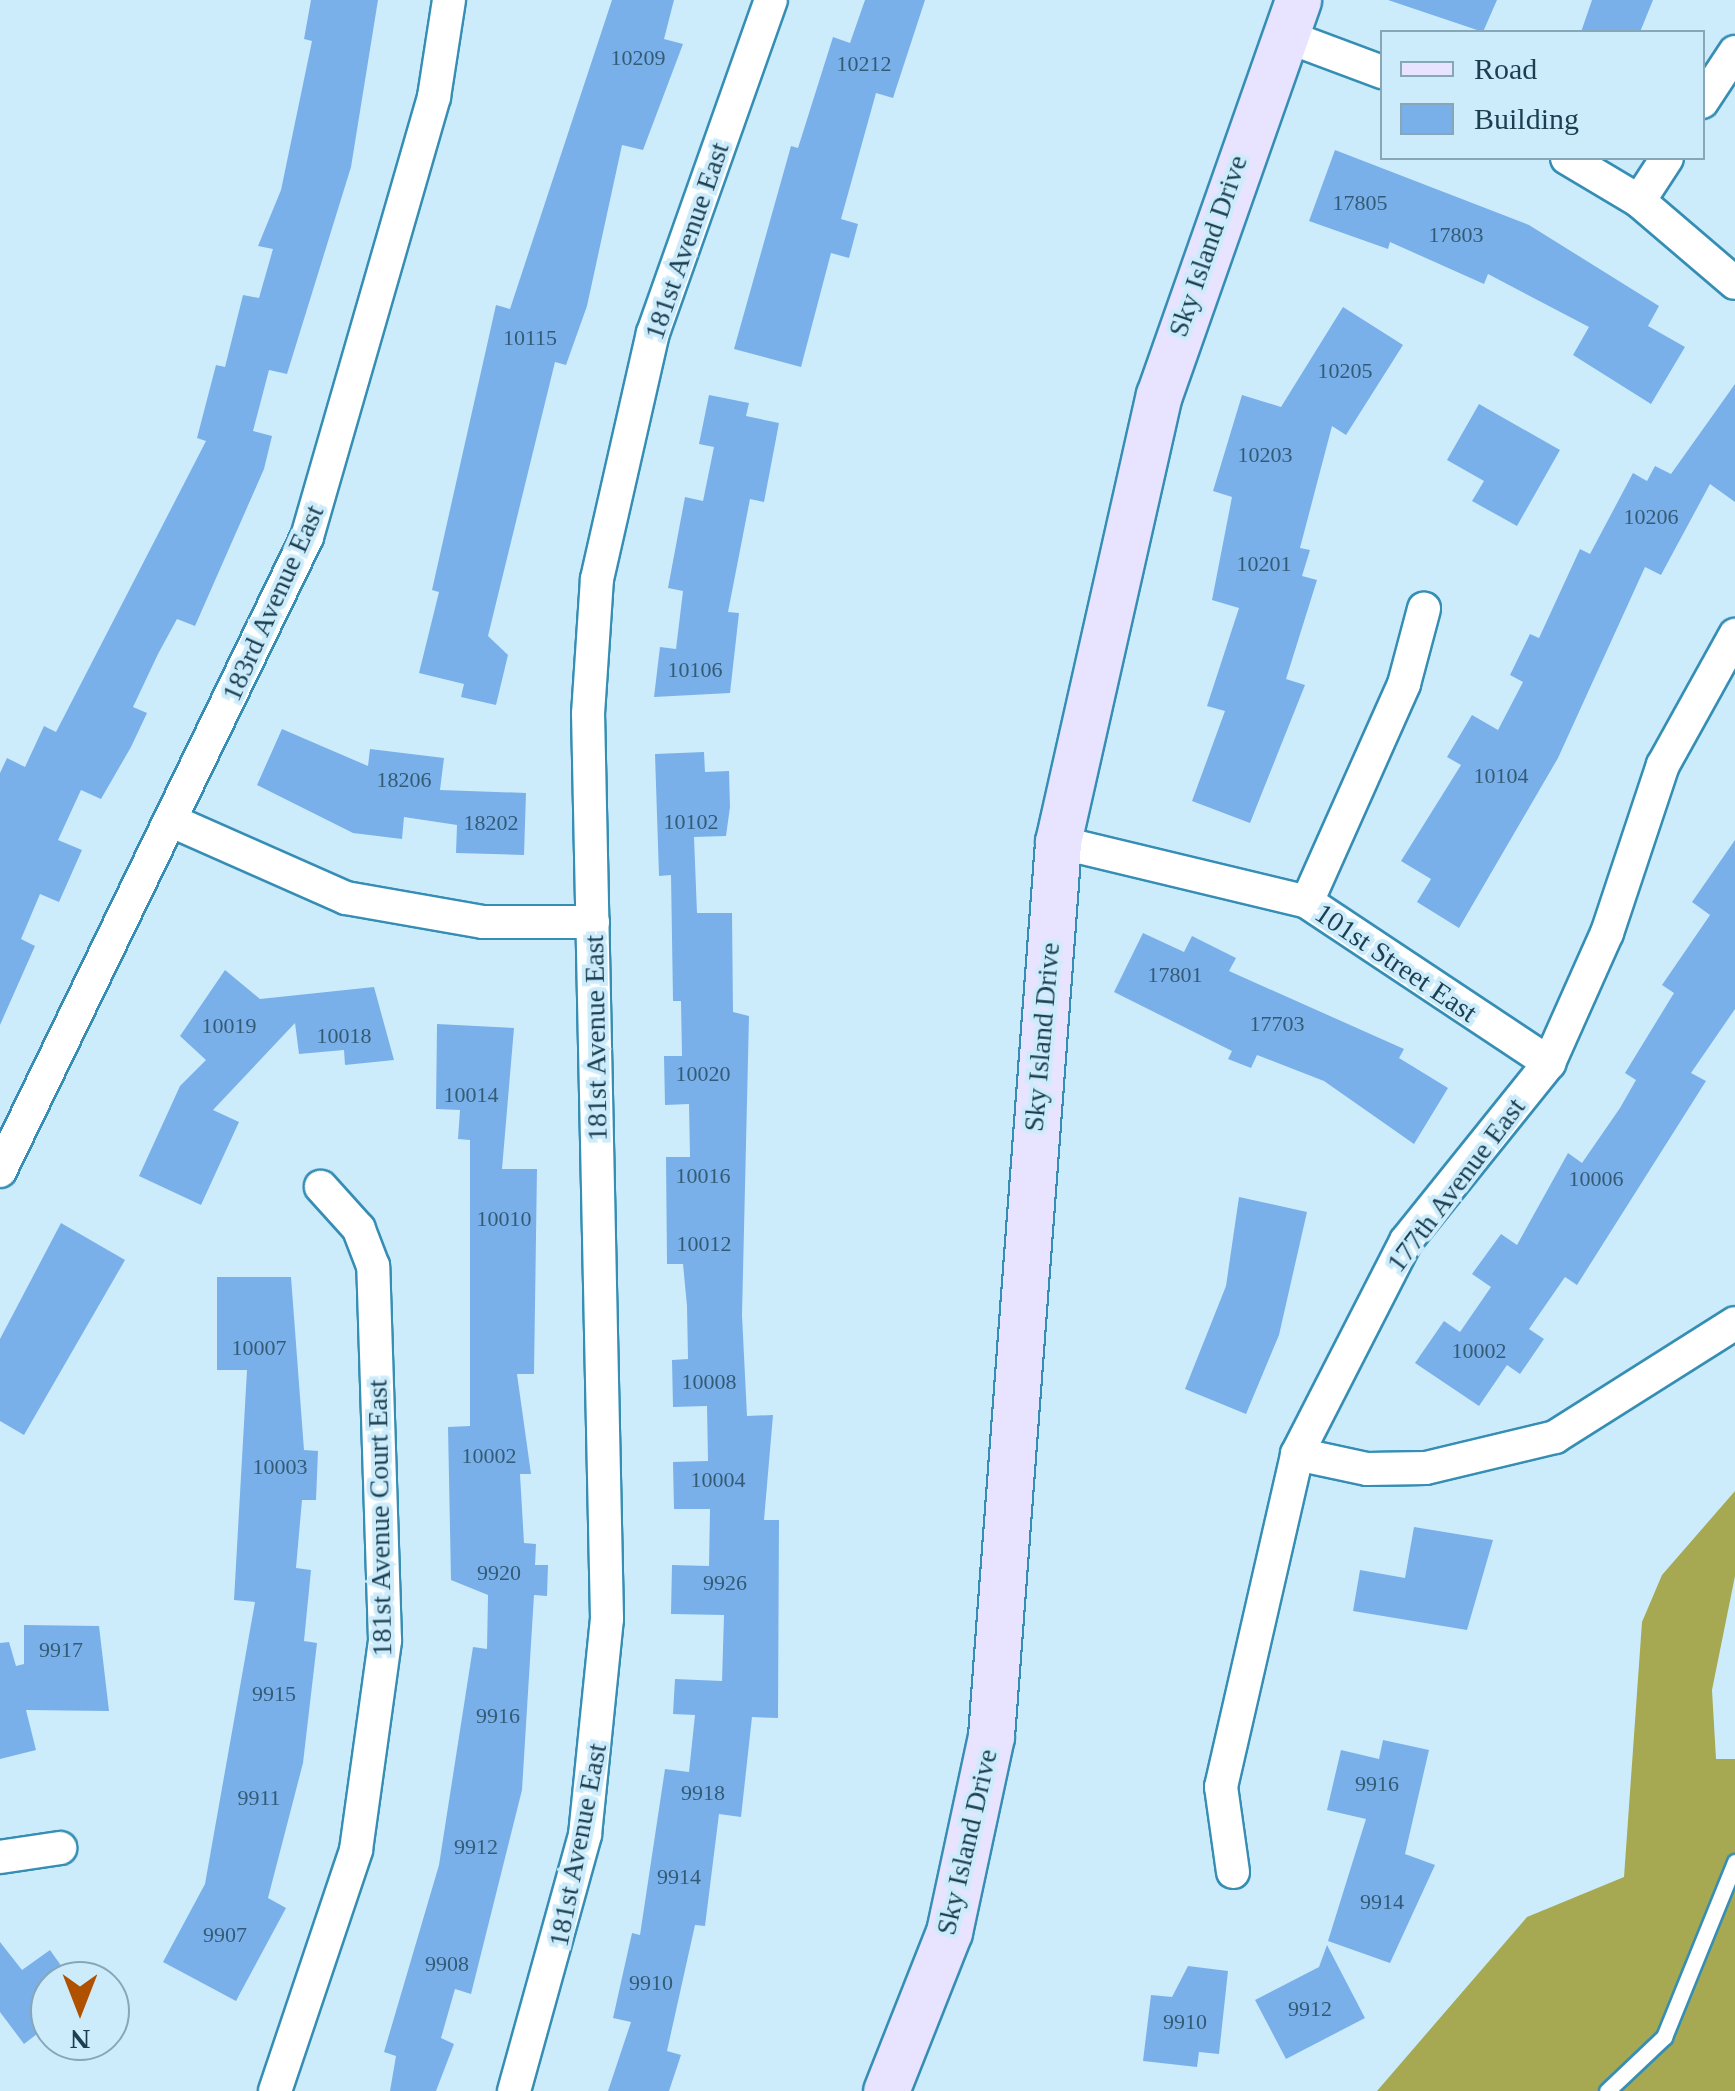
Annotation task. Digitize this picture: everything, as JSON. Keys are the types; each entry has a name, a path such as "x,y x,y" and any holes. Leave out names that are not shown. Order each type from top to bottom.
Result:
{"street":[{"name":"183rd Avenue East","path":"0,1172 172,821 331,468 434,97 449,0"},
{"name":"181st Avenue East","path":"514,2091 564,1930 600,1722 606,1560 588,674 597,580 653,333 770,0"},
{"path":"1291,18 1380,71"},
{"name":"Sky Island Drive","path":"886,2091 949,1932 991,1736 1058,842 1159,395 1291,18"},
{"path":"1705,97 1735,52"},
{"path":"1570,160 1639,200 1735,284"},
{"path":"1639,200 1666,160"},
{"path":"1307,902 1404,684 1424,608"},
{"name":"177th Avenue East","path":"1233,1872 1222,1787 1297,1454 1406,1241 1549,1063 1608,932 1663,766 1735,636"},
{"path":"172,821 346,898 483,922 593,922"},
{"name":"101st Street East","path":"1058,842 1307,902 1549,1063"},
{"name":"181st Avenue Court East","path":"275,2091 356,1850 385,1640 373,1266 359,1229 321,1187"},
{"path":"1297,1454 1366,1469 1489,1457 1555,1437 1735,1323"},
{"path":"0,1857 60,1848"}],"lane":[{"path":"1606,2091 1664,2036 1735,1862"}],"shaded area":[{"path":"1735,1491 1735,1576 1712,1690 1716,1759 1735,1759 1735,2091 1377,2091 1527,1917 1624,1877 1642,1622 1662,1575"}],"building":[{"path":"311,0 378,0 351,167 287,374 269,370 253,431 272,436 264,469 195,626 177,619 158,654 133,707 147,713 131,747 101,799 81,790 58,840 82,850 59,902 40,894 21,939 35,946 0,1025 0,773 7,758 25,767 44,726 56,732 206,441 197,438 216,365 225,367 243,295 259,298 273,249 258,246 281,190 312,41 304,39"},
{"path":"612,0 674,0 664,39 683,44 643,150 622,145 587,306 566,365 555,362 488,636 508,655 496,705 461,697 464,684 419,673 439,592 432,590 496,305 510,309"},
{"path":"865,0 925,0 893,98 876,93 841,219 858,224 849,258 831,253 801,367 734,349 791,146 798,148 833,37 850,43"},
{"path":"1388,0 1497,0 1484,30"},
{"path":"1592,0 1653,0 1641,30 1582,30"},
{"path":"1335,150 1529,225 1659,306 1648,326 1685,347 1651,404 1573,355 1589,327 1488,274 1484,284 1390,242 1388,249 1309,221"},
{"path":"1343,307 1403,345 1346,435 1332,426 1300,548 1310,550 1302,576 1317,580 1286,679 1305,685 1250,823 1192,801 1225,711 1207,706 1239,608 1212,600 1232,497 1213,491 1242,395 1281,407"},
{"path":"1735,384 1735,502 1710,484 1661,575 1645,567 1558,758 1459,928 1417,902 1431,879 1401,861 1461,765 1447,757 1472,715 1498,730 1523,682 1510,675 1530,634 1539,638 1580,549 1590,554 1633,473 1647,481 1655,466 1671,474"},
{"path":"709,395 749,403 746,416 779,423 764,502 750,499 728,612 739,613 730,693 654,697 660,647 676,649 683,591 668,588 685,497 703,501 714,447 699,444"},
{"path":"1479,404 1560,450 1517,526 1472,501 1484,481 1447,460"},
{"path":"282,729 368,766 370,749 444,758 440,790 526,793 524,855 456,853 457,825 404,817 402,839 353,833 257,785"},
{"path":"704,752 705,772 729,771 730,807 726,836 694,837 697,913 732,913 733,1012 749,1016 742,1315 747,1416 773,1415 764,1520 779,1520 778,1718 752,1717 741,1817 719,1814 705,1926 695,1925 667,2051 681,2055 669,2091 608,2091 631,2022 613,2018 632,1933 640,1935 665,1769 689,1772 695,1715 673,1714 675,1679 722,1681 724,1615 671,1614 672,1565 709,1566 710,1509 674,1509 673,1462 708,1461 707,1406 673,1407 672,1360 688,1359 687,1306 683,1264 667,1264 666,1157 690,1157 689,1104 665,1105 664,1056 682,1056 681,1001 673,1001 671,875 659,876 655,754"},
{"path":"1735,840 1735,1009 1691,1073 1706,1081 1577,1285 1565,1277 1529,1329 1544,1339 1520,1374 1507,1365 1479,1406 1415,1363 1444,1321 1460,1332 1491,1287 1472,1274 1501,1234 1517,1245 1568,1153 1582,1163 1620,1108 1636,1080 1625,1073 1674,993 1662,985 1710,915 1692,902"},
{"path":"1143,933 1184,952 1192,936 1236,958 1229,971 1404,1049 1399,1058 1448,1088 1414,1144 1324,1081 1257,1055 1251,1068 1228,1059 1232,1051 1114,992"},
{"path":"225,970 260,999 374,987 394,1060 345,1065 344,1050 299,1054 295,1023 213,1110 239,1122 201,1205 139,1176 180,1086 206,1060 180,1036"},
{"path":"437,1024 514,1028 502,1169 537,1169 534,1374 517,1374 531,1474 520,1474 524,1543 536,1544 535,1565 548,1565 547,1596 534,1595 522,1790 471,1994 455,1989 441,2038 454,2044 436,2091 390,2091 396,2056 384,2052 439,1865 473,1647 487,1649 488,1595 451,1580 448,1427 470,1426 470,1140 458,1139 460,1110 436,1109"},
{"path":"1239,1197 1307,1212 1279,1335 1246,1414 1185,1389 1226,1286"},
{"path":"61,1223 125,1260 24,1435 0,1421 0,1339"},
{"path":"217,1277 291,1277 304,1450 318,1451 316,1500 302,1500 296,1568 311,1570 304,1641 317,1643 303,1763 268,1898 286,1908 236,2001 163,1962 205,1884 255,1602 234,1600 247,1370 217,1370"},
{"path":"1414,1527 1493,1540 1467,1630 1353,1611 1360,1570 1405,1578"},
{"path":"24,1625 99,1626 109,1711 26,1710 36,1750 0,1759 0,1643 9,1642 16,1666 24,1664"},
{"path":"1383,1740 1429,1750 1405,1854 1435,1865 1390,1963 1328,1941 1366,1819 1327,1810 1341,1750 1379,1759"},
{"path":"0,1942 22,1970 30,1964 30,2039 24,2044 0,2012"},
{"path":"1327,1945 1365,2018 1286,2059 1255,2000 1319,1967"},
{"path":"50,1950 58,1961 35,1961"},
{"path":"1188,1966 1228,1971 1219,2054 1199,2052 1197,2067 1143,2061 1151,1995 1172,1997"}]}
